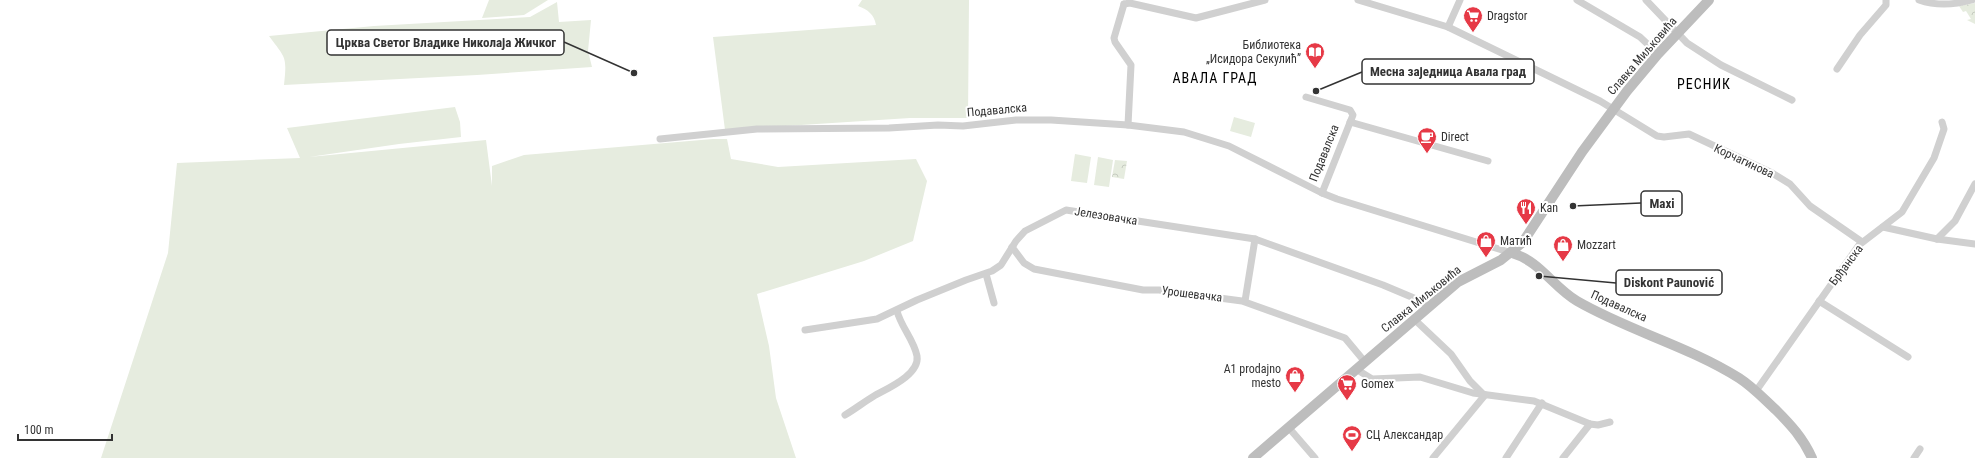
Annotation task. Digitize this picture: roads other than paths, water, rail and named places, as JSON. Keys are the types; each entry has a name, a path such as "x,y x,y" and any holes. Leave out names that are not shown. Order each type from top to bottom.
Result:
{"street":[{"path":"1128,125 1131,65 1115,42 1114,38 1122,2 1196,18 1265,0"},
{"name":"Корчагинова","path":"1358,0 1448,27 1600,101 1657,136 1664,137 1689,134 1790,184 1810,206 1862,242"},
{"path":"1448,27 1460,0"},
{"path":"1577,0 1640,37 1658,54"},
{"path":"1646,0 1687,43 1721,65 1792,100"},
{"name":"Славка Миљковића","path":"1253,458 1460,281 1512,253 1523,242 1582,152 1614,109 1658,54 1709,0"},
{"path":"1837,69 1860,35 1886,5 1886,0"},
{"path":"1919,0 1931,3 1947,4 1972,0"},
{"path":"1306,97 1350,110 1353,115 1350,122 1488,161"},
{"name":"Подавалска","path":"660,139 756,129 889,128 938,125 963,126 1016,120 1051,120 1128,125 1184,132 1229,146 1322,193 1526,258 1535,263 1560,288 1575,300 1701,358 1739,378 1756,391 1799,434 1812,458"},
{"name":"Подавалска","path":"1322,193 1350,122"},
{"name":"Брђанска","path":"1756,391 1862,242 1900,215 1929,167 1944,129 1942,122"},
{"path":"1937,239 1945,233 1955,221 1975,184"},
{"name":"Јелезовачка","path":"804,330 872,321 897,311 910,303 966,280 986,274 1001,265 1018,237 1028,228 1066,210 1256,239 1382,285 1421,301 1429,307"},
{"path":"1883,227 1937,239 1975,244"},
{"path":"1245,301 1256,239"},
{"name":"Урошевачка","path":"1012,247 1024,263 1034,269 1143,290 1166,291 1245,301 1345,338 1365,362"},
{"path":"986,274 994,303"},
{"path":"1819,302 1908,357"},
{"path":"845,415 896,385 916,364 916,352 901,324 897,311"},
{"path":"1414,319 1448,351 1470,381 1485,395"},
{"path":"1356,370 1372,378 1420,377 1459,390 1542,403 1590,424 1598,425 1610,422"},
{"path":"1434,458 1485,395"},
{"path":"1506,458 1542,403"},
{"path":"1563,458 1590,424"},
{"path":"1289,428 1315,458"},
{"path":"1914,458 1920,449"}],"place":[{"name":"Dragstor","path":"1473,33"},
{"name":"Библиотека „Исидора Секулић”","path":"1315,69"},
{"name":"Црква Светог Владике Николаја Жичког","path":"634,73"},
{"name":"Месна заједница Авала град","path":"1316,91"},
{"name":"Direct","path":"1427,154"},
{"name":"Maxi","path":"1573,206"},
{"name":"Kan","path":"1526,225"},
{"name":"Матић","path":"1486,258"},
{"name":"Mozzart","path":"1563,262"},
{"name":"Diskont Paunović","path":"1539,276"},
{"name":"A1 prodajno mesto","path":"1295,393"},
{"name":"Gomex","path":"1347,401"},
{"name":"СЦ Александар","path":"1352,452"}],"district":[{"name":"АВАЛА ГРАД","path":"1215,78"},
{"name":"РЕСНИК","path":"1704,84"}]}
